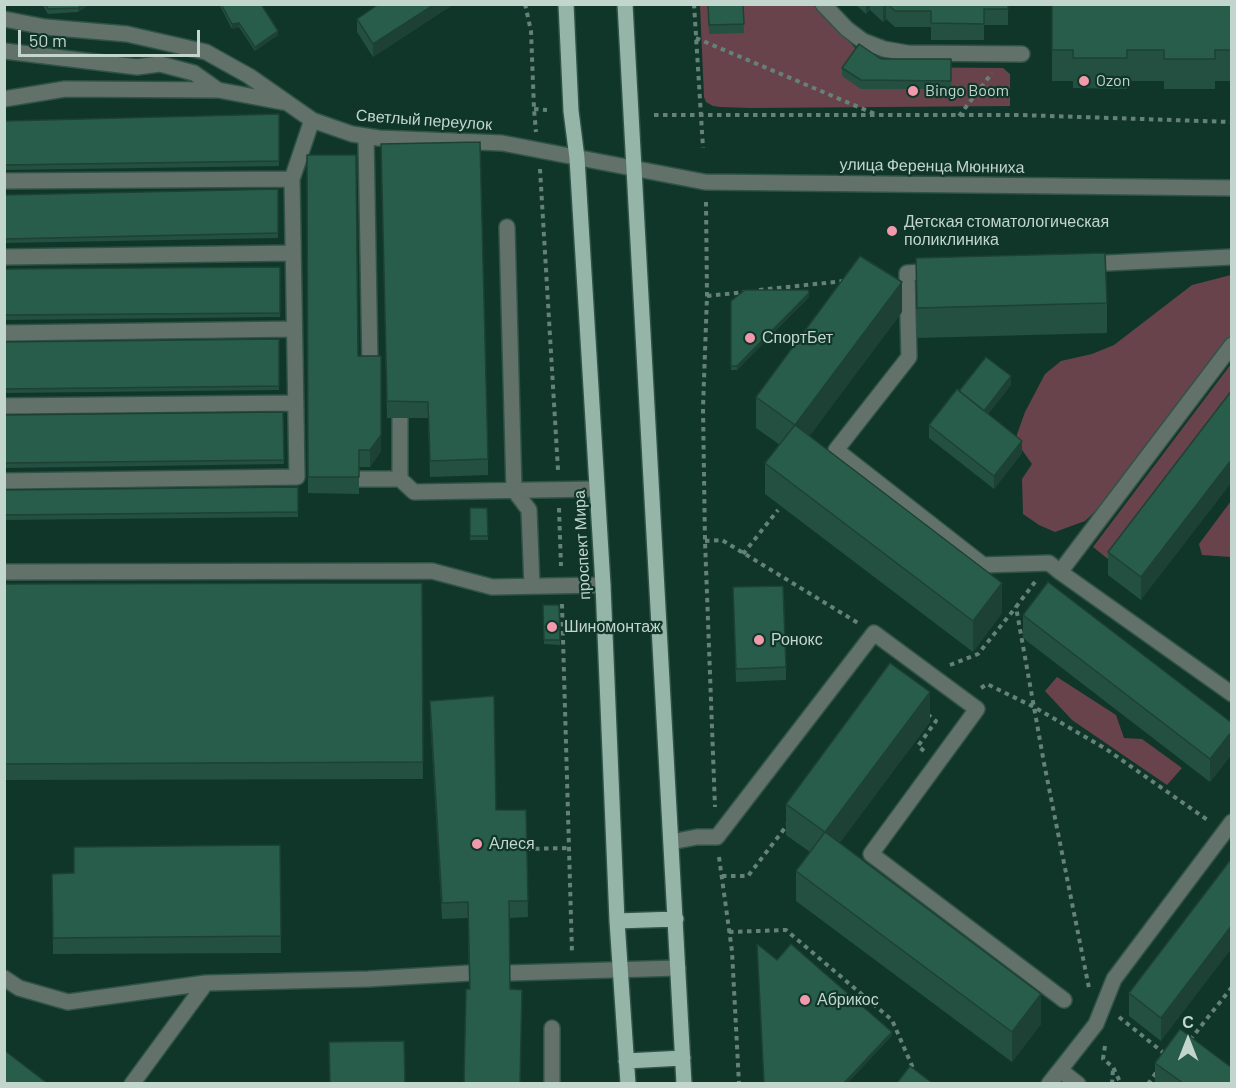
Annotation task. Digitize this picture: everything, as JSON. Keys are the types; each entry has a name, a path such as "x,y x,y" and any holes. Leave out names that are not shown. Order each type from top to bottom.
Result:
{"main road":[{"name":"проспект Мира","path":"566,4 571,111 577,158 603,585 617,921 628,1083"},
{"path":"625,4 684,1083"},
{"path":"617,921 676,919"},
{"path":"626,1061 683,1058"}],"street":[{"path":"823,4 847,29 863,41 884,49 907,53 1015,54"},
{"name":"Светлый переулок","path":"4,19 45,27 127,34 206,52 249,76 312,120 352,134 379,138 502,143 577,158"},
{"path":"4,51 137,67 160,64 194,73 218,90"},
{"path":"4,99 65,89 218,90 287,103"},
{"path":"4,481 297,477 292,179 312,120"},
{"path":"366,136 370,365"},
{"name":"улица Ференца Мюнниха","path":"577,158 705,182 1232,188"},
{"path":"4,181 292,179"},
{"path":"507,227 514,490 530,510 532,586"},
{"path":"4,257 293,254"},
{"path":"1069,265 1232,257"},
{"path":"953,270 907,273 909,357 836,450 983,565 1054,568 1232,694"},
{"path":"4,333 294,329"},
{"path":"1054,568 1232,345"},
{"path":"4,406 296,403"},
{"path":"400,418 400,479"},
{"path":"358,479 400,479 414,492 597,489"},
{"path":"4,572 432,571 492,587 603,585"},
{"path":"671,842 697,837 717,837 874,633 977,709 871,854 1065,1000"},
{"path":"1049,1083 1096,1024 1114,980 1228,827"},
{"path":"510,973 678,968"},
{"path":"4,978 19,988 68,1002 206,983 368,979 470,973"},
{"path":"132,1083 206,983"},
{"path":"552,1028 552,1083"},
{"path":"1060,1070 1077,1083"}],"path":[{"path":"525,4 531,31 559,490 572,971"},
{"path":"694,4 703,148"},
{"path":"696,38 879,116"},
{"path":"959,116 1015,54"},
{"path":"534,109 547,110"},
{"path":"654,115 1020,116 1232,122"},
{"path":"706,202 707,296 703,408 705,541 717,837 732,951 739,1083"},
{"path":"707,296 844,281"},
{"path":"743,554 778,510"},
{"path":"705,541 722,540 874,633"},
{"path":"928,673 978,654 1016,607 1054,568"},
{"path":"1016,607 1089,990"},
{"path":"966,701 987,684 1034,707 1106,749 1228,827"},
{"path":"918,707 936,721 918,746 939,762"},
{"path":"722,876 748,876 791,820"},
{"path":"526,849 569,848"},
{"path":"729,932 786,930 892,1020 920,1083"},
{"path":"1182,1045 1190,1040 1232,987"},
{"path":"1111,1011 1167,1057"},
{"path":"1190,1040 1198,1046"},
{"path":"1148,1083 1161,1066"},
{"path":"1112,1083 1113,1067"}],"shaded area":[{"path":"700,5 815,5 859,52 881,67 1003,68 1010,74 1010,106 751,108 713,106 706,102 704,97"},
{"path":"1231,275 1231,341 1116,492 1085,521 1055,532 1023,514 1022,479 1032,464 1015,440 1025,412 1045,374 1061,361 1092,354 1114,345 1192,285"},
{"path":"1231,364 1231,396 1108,559 1093,547"},
{"path":"1231,501 1231,557 1202,555 1199,544"},
{"path":"1057,677 1116,715 1124,738 1142,739 1182,768 1167,785 1072,720 1045,691"}],"building":[{"path":"45,4 83,4 78,8 48,9"},
{"path":"221,4 261,4 278,31 255,47 239,23 232,24"},
{"path":"379,4 435,4 373,44 357,19"},
{"path":"708,4 743,4 744,24 709,25"},
{"path":"888,4 1008,4 1008,9 984,9 984,24 931,23 931,11 895,11"},
{"path":"1052,4 1232,4 1232,50 1215,50 1215,59 1164,59 1164,50 1127,50 1127,58 1073,58 1073,50 1052,50"},
{"path":"859,44 881,59 951,59 951,81 861,80 842,68"},
{"path":"279,114 279,161 4,165 4,121"},
{"path":"480,142 488,459 430,461 428,402 387,401 381,144"},
{"path":"307,155 356,155 358,356 381,356 381,435 370,450 359,450 359,477 308,477"},
{"path":"278,189 278,233 4,239 4,195"},
{"path":"1105,253 1107,303 917,308 916,258"},
{"path":"860,256 902,282 795,425 756,397"},
{"path":"280,267 280,313 4,315 4,269"},
{"name":"СпортБет","path":"745,290 808,290 809,293 737,366 731,366 731,301"},
{"path":"279,339 279,386 4,389 4,342"},
{"path":"986,357 1011,376 984,411 959,391"},
{"path":"957,389 1022,441 994,476 929,425"},
{"path":"1232,390 1232,459 1141,577 1108,552"},
{"path":"283,412 284,460 4,463 4,415"},
{"path":"795,425 1002,583 973,621 765,463"},
{"path":"298,487 298,512 4,515 4,490"},
{"path":"470,508 487,508 488,536 470,536"},
{"path":"1048,582 1232,723 1232,731 1210,759 1023,615"},
{"path":"422,583 423,762 4,764 4,584"},
{"name":"Ронокс","path":"783,586 786,667 736,669 733,587"},
{"name":"Шиномонтаж","path":"543,605 559,605 560,640 544,640"},
{"path":"890,663 930,692 825,832 786,804"},
{"path":"494,696 496,810 526,810 528,901 509,901 510,989 522,990 520,1083 464,1083 466,989 470,989 468,902 442,903 430,701"},
{"path":"825,832 1041,994 1012,1032 796,871"},
{"path":"280,845 281,936 53,938 52,874 74,873 74,847"},
{"path":"1232,858 1232,925 1161,1018 1129,993"},
{"name":"Абрикос","path":"757,944 777,960 791,944 892,1032 844,1083 764,1083"},
{"path":"1180,1029 1232,1068 1232,1083 1183,1083 1155,1063"},
{"path":"404,1041 405,1083 330,1083 329,1042"},
{"path":"4,1050 47,1083 4,1083"},
{"path":"910,1066 932,1083 897,1083"}],"place":[{"name":"Ozon","path":"1084,81"},
{"name":"Bingo Boom","path":"913,91"},
{"name":"Детская стоматологическая поликлиника","path":"892,231"},
{"name":"СпортБет","path":"750,338"},
{"name":"Шиномонтаж","path":"552,627"},
{"name":"Ронокс","path":"759,640"},
{"name":"Алеся","path":"477,844"},
{"name":"Абрикос","path":"805,1000"}]}
